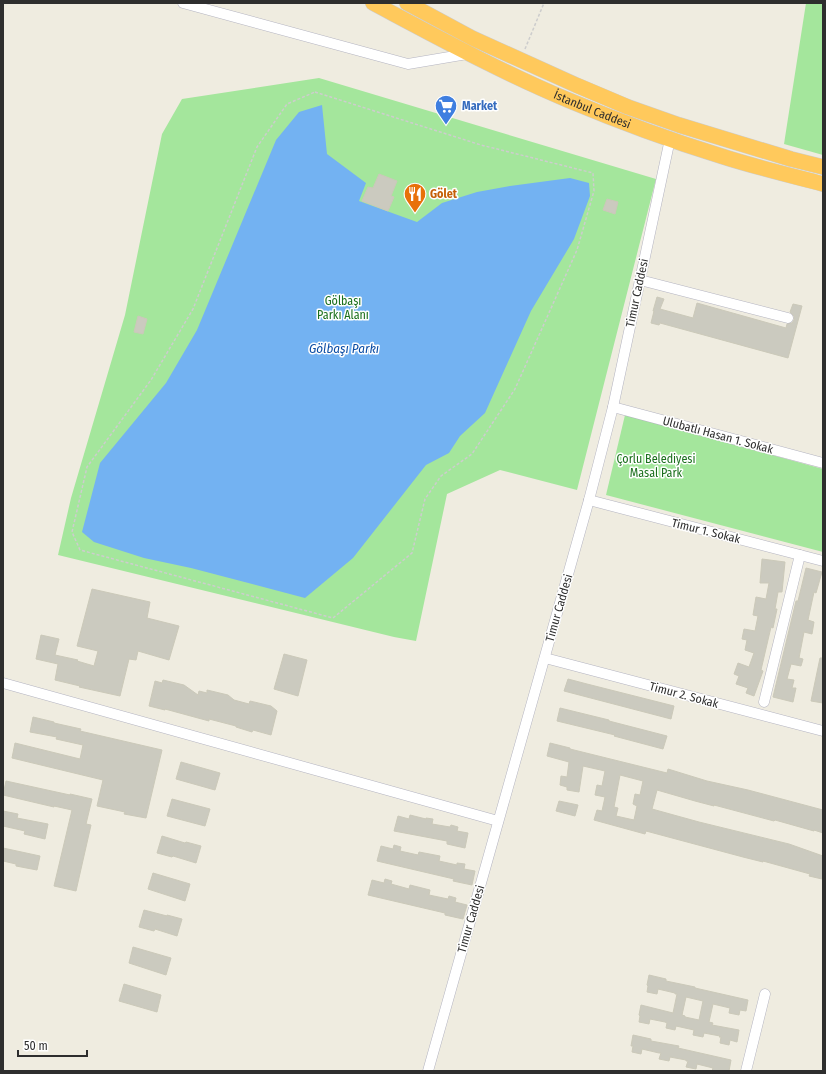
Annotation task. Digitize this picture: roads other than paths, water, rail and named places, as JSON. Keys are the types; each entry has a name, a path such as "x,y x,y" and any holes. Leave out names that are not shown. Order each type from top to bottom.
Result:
{"highway":[{"name":"İstanbul Caddesi","path":"373,3 467,54 566,99 618,120 728,158 823,184"},
{"name":"İstanbul Caddesi","path":"407,3 472,38 628,107 679,125 791,159 823,167"}],"street":[{"path":"183,3 408,64 467,54"},
{"name":"Timur Caddesi","path":"428,1071 589,500 613,406 670,139"},
{"path":"640,280 788,318"},
{"name":"Ulubatlı Hasan 1. Sokak","path":"613,406 823,463"},
{"name":"Timur 1. Sokak","path":"589,500 823,561"},
{"path":"764,702 800,555"},
{"name":"Timur 2. Sokak","path":"544,658 823,731"},
{"path":"3,683 498,821"},
{"path":"746,1071 765,994"}],"water":[{"name":"Gölbaşı Parkı","path":"322,105 327,154 366,183 359,201 417,222 442,203 477,192 510,186 570,178 589,183 590,196 574,239 531,311 485,413 460,436 449,453 426,465 353,558 305,598 191,568 144,558 94,542 82,532 100,463 166,383 197,330 276,140 299,112"}],"place":[{"name":"Market","path":"446,126"},
{"name":"Gölet","path":"415,214"}],"park label":[{"name":"Gölbaşı Parkı Alanı","path":"343,308"},
{"name":"Çorlu Belediyesi Masal Park","path":"656,466"}]}
